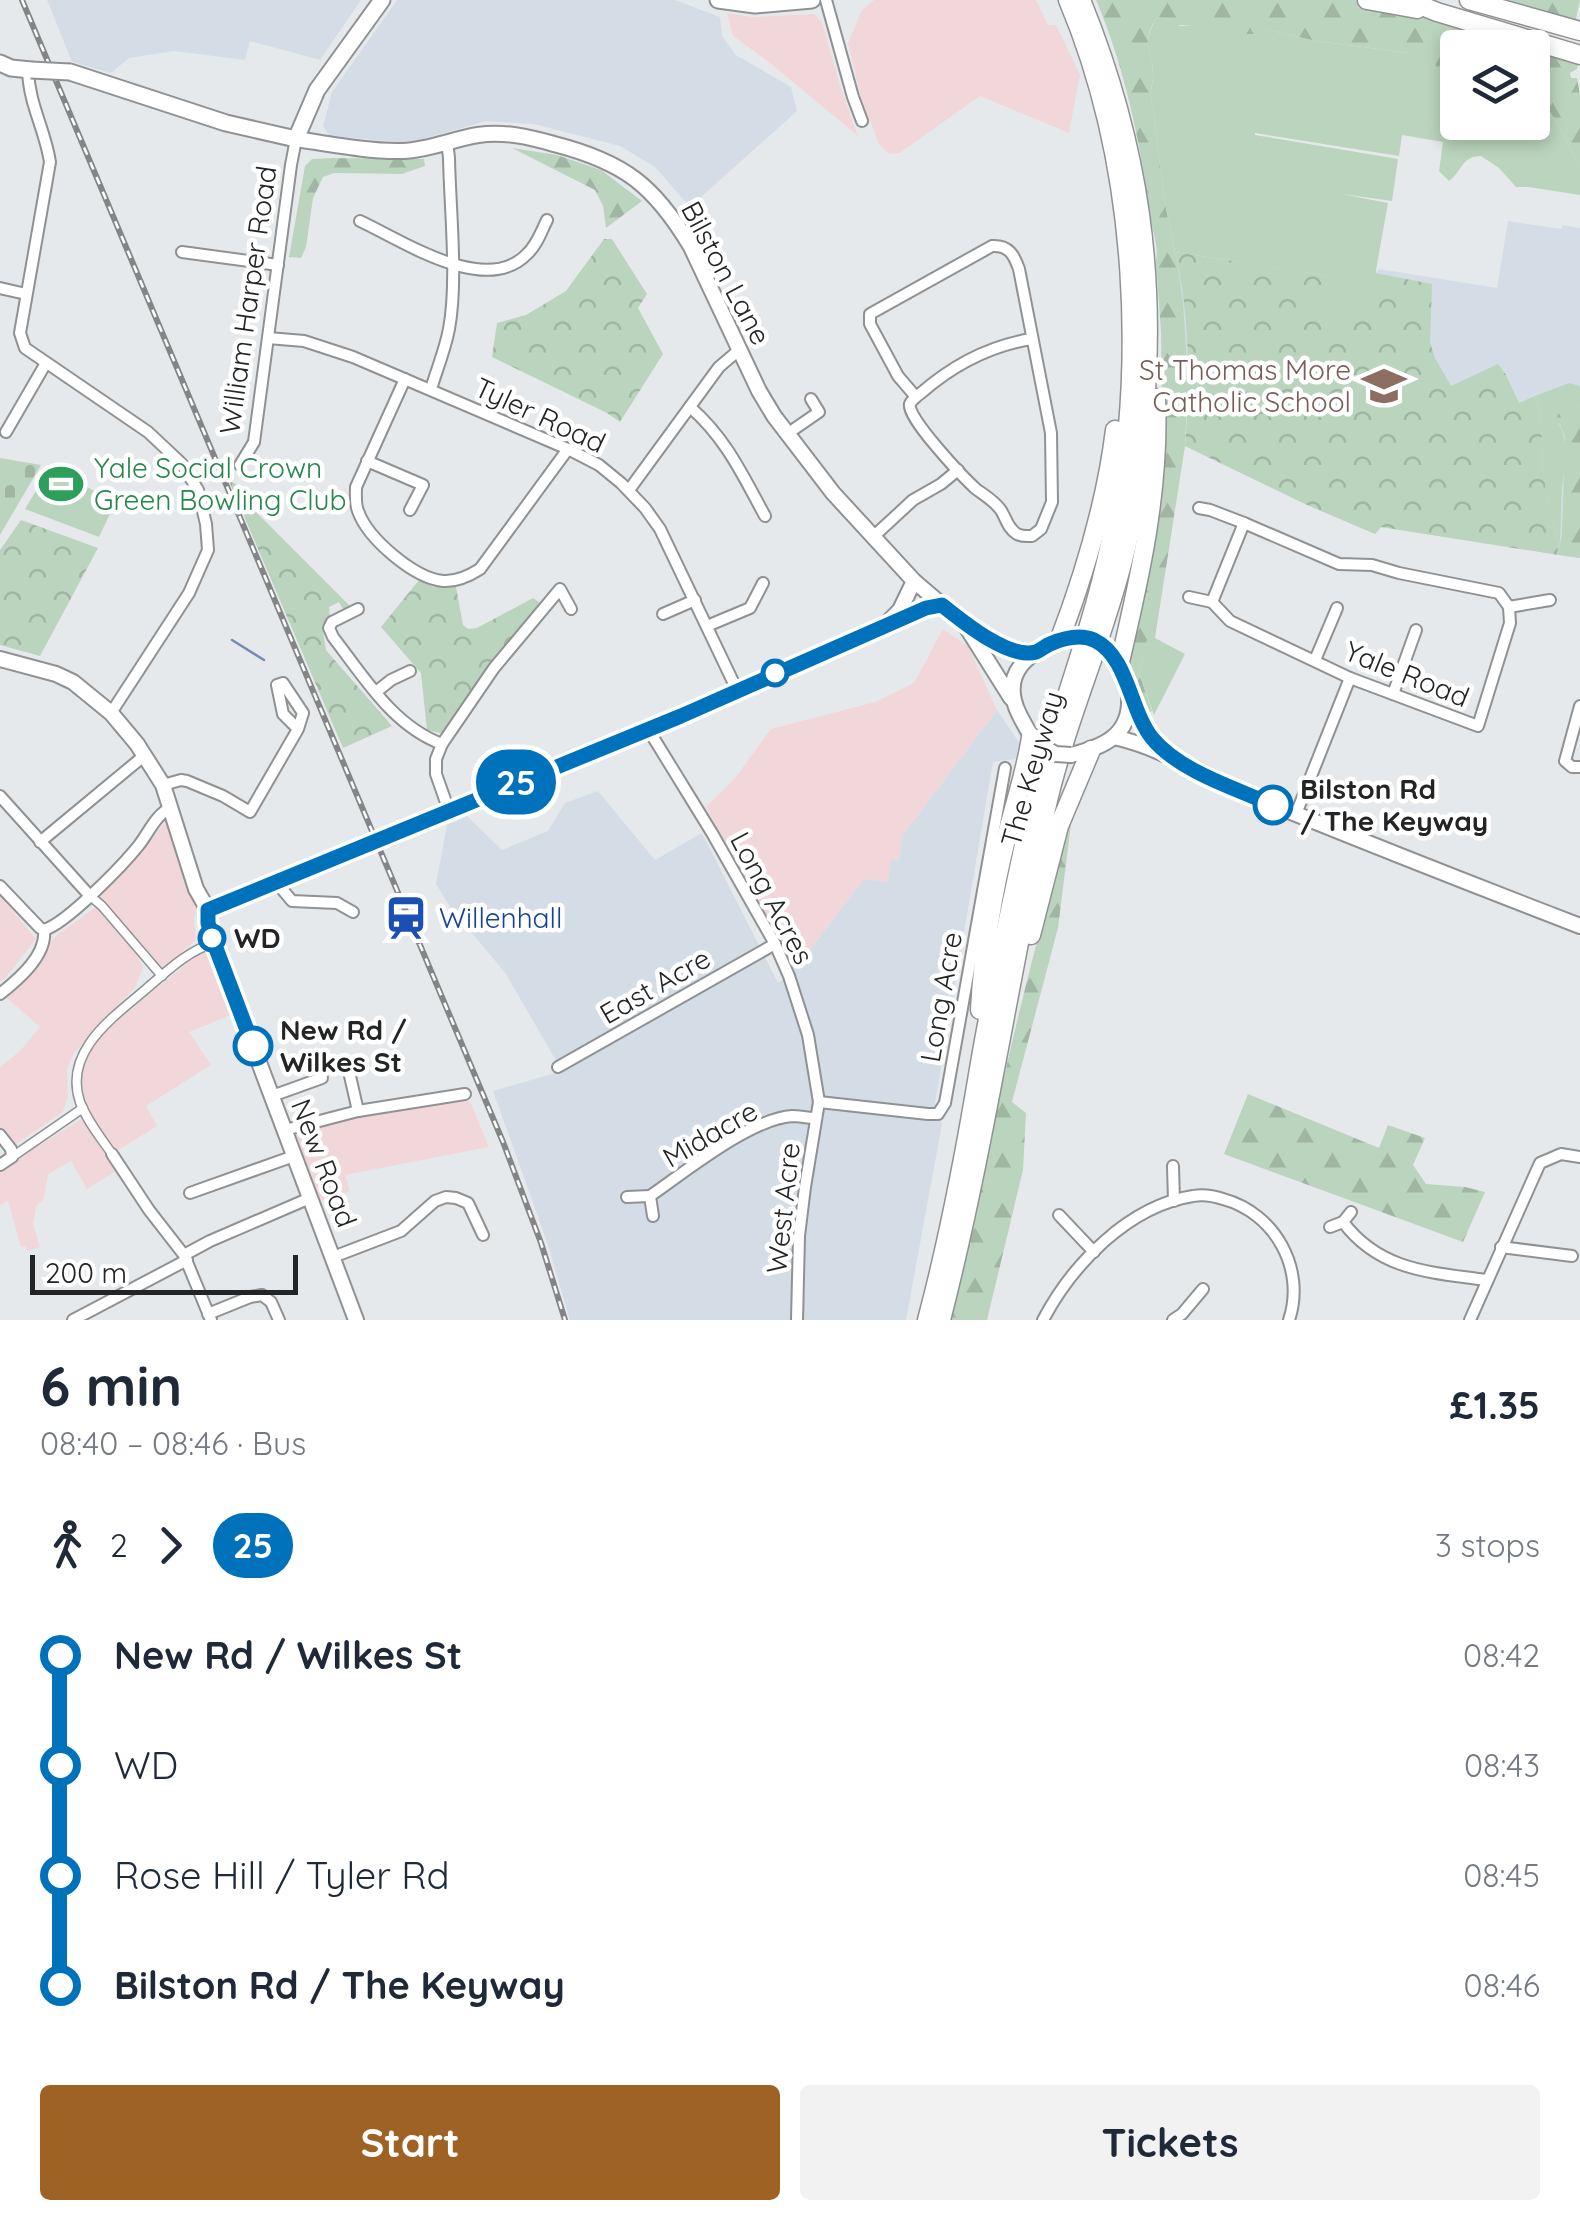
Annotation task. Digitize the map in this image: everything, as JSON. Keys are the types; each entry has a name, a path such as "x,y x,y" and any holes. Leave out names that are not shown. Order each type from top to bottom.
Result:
{"highway":[{"name":"The Keyway","path":"927,1320 1036,794 1092,616 1123,466 1130,370 1129,270 1102,104 1068,0"},
{"name":"The Keyway","path":"940,1320 997,1061 1048,801 1111,603 1134,513 1146,399 1148,283 1141,210 1115,93 1081,0"},
{"path":"1091,0 1113,66 1115,93"},
{"path":"1366,0 1437,12"},
{"path":"1407,0 1572,53"},
{"path":"1469,0 1575,30"},
{"path":"1059,641 1094,538 1112,450 1129,270"},
{"path":"1118,666 1142,568 1151,511 1157,429 1148,283"},
{"path":"979,1070 980,1004 991,918 1006,838 1035,742"},
{"path":"997,1061 1059,826 1091,750"}],"main road":[{"path":"296,139 317,90 382,0"},
{"path":"718,0 754,5 812,0"},
{"name":"Bilston Lane","path":"0,63 11,68 70,72 226,124 296,139 402,151 489,134 519,136 592,154 630,175 648,188 678,225 758,391 788,434 873,537 914,581 962,622"},
{"path":"878,630 900,610 914,581"},
{"path":"208,910 648,729 926,608 942,605"},
{"path":"962,622 1012,650 1035,652"},
{"path":"962,622 1035,742 1056,754 1091,750 1114,736 1125,726 1129,692"},
{"path":"1014,703 1012,682 1018,669 1035,652 1078,636 1089,638 1107,648 1152,738 1172,758"},
{"name":"New Road","path":"0,659 73,682 111,713 145,755 162,785 196,889 208,910 214,943 356,1320"},
{"path":"1114,736 1296,814 1580,926"}],"street":[{"path":"826,0 862,121"},
{"path":"29,70 28,92 50,162 20,333 25,348 148,432 181,462 198,490 207,537 208,550 189,593 111,713"},
{"name":"William Harper Road","path":"240,465 254,442 296,139"},
{"path":"431,389 449,330 452,264 450,158 446,141"},
{"path":"360,221 452,264 494,270 522,260 534,247 547,220"},
{"path":"916,397 898,376 870,324 870,314 992,246 1004,247 1014,255 1020,269 1051,432 1052,502 1041,529 1032,536 1014,532 1001,510 976,489 910,414 909,405 938,378 962,363 1004,344 1032,339"},
{"path":"189,267 186,253 278,265"},
{"path":"0,288 26,294"},
{"name":"Tyler Road","path":"268,338 317,344 431,389 599,465 629,490 660,529 737,690"},
{"path":"629,490 724,361 738,350"},
{"path":"6,432 46,363"},
{"path":"405,379 356,487 358,512 392,556 428,576 447,582 467,577 480,568 568,449"},
{"path":"811,399 829,425"},
{"path":"6,403 16,413"},
{"path":"690,407 712,426 727,447 765,516"},
{"path":"788,434 819,412"},
{"path":"367,461 423,485 410,510"},
{"path":"873,537 913,500 958,470"},
{"path":"1198,508 1244,522 1339,564 1372,565 1491,590 1499,593 1510,607 1550,600"},
{"path":"1212,602 1244,522"},
{"path":"707,626 750,608 763,583"},
{"path":"449,811 436,774 442,744 494,668 560,589 570,609"},
{"name":"Yale Road","path":"1189,598 1212,602 1230,621 1350,678 1478,726 1510,623 1510,607"},
{"path":"663,614 695,600"},
{"path":"1315,660 1336,608"},
{"path":"358,610 337,618 329,628 333,637 403,722 423,737 442,744"},
{"path":"1393,694 1416,630"},
{"path":"376,692 410,671"},
{"path":"1296,814 1350,678"},
{"path":"1580,706 1564,761 1572,768 1580,767"},
{"path":"162,785 182,780 250,812 298,729"},
{"name":"Long Acres","path":"648,729 775,944 808,1035 820,1102"},
{"path":"40,842 145,755"},
{"name":"Long Acre","path":"820,1102 928,1114 938,1114 946,1103 1005,768"},
{"path":"0,796 162,976"},
{"path":"0,886 40,928 52,928 122,864 160,814 170,808"},
{"path":"276,882 292,902 337,903 352,912"},
{"path":"0,994 34,960 45,941 44,930"},
{"path":"214,943 198,948 98,1032 82,1054 77,1087 83,1108 112,1154 185,1257 209,1317 250,1296 262,1295 271,1302 279,1320"},
{"name":"East Acre","path":"558,1067 775,944"},
{"path":"350,1076 358,1111"},
{"path":"272,1096 322,1078"},
{"path":"285,1130 358,1111 465,1094"},
{"name":"West Acre","path":"796,1320 799,1238 820,1102"},
{"path":"0,1165 83,1108"},
{"name":"Midacre","path":"653,1216 650,1196 727,1144 761,1125 790,1116 816,1118"},
{"path":"0,1136 12,1157"},
{"path":"1470,1320 1540,1163 1560,1154 1580,1156"},
{"path":"190,1193 294,1156"},
{"path":"1173,1166 1174,1201"},
{"path":"1043,1320 1068,1281 1117,1231 1174,1201 1202,1195 1228,1200 1256,1214 1279,1239 1289,1260 1294,1296 1290,1320"},
{"path":"627,1197 650,1196"},
{"path":"333,1257 401,1231 435,1201 446,1197 468,1203 482,1235"},
{"path":"73,1320 210,1241 310,1198"},
{"path":"1330,1227 1343,1222 1351,1212"},
{"path":"1059,1215 1094,1252"},
{"path":"1343,1222 1356,1240 1396,1264 1418,1271 1486,1280"},
{"path":"1062,1238 1071,1228"},
{"path":"1501,1247 1572,1256"},
{"path":"1174,1320 1203,1288"},
{"path":"102,1305 110,1320"}],"shaded area":[{"path":"47,0 361,0 320,60 250,41 245,60 174,51 129,58 111,73 72,62"},
{"path":"397,0 675,0 720,17 722,36 736,55 791,87 797,111 690,207 655,167 620,146 534,124 486,121 409,143 329,136 323,126 332,92"},
{"path":"874,0 1036,0 1048,25 1056,25 1080,75 1069,133 980,96 900,153 889,154 879,144 861,98 848,43 862,10"},
{"path":"727,13 752,17 814,14 822,22 858,136 733,36"},
{"name":"St Thomas More Catholic School","path":"1508,221 1580,228 1580,558 1381,527 1375,534 1185,446 1183,302 1175,252 1367,319 1379,269 1497,288"},
{"path":"943,629 968,646 997,710 903,835 899,861 888,882 864,879 794,971 706,807 735,778 771,729 875,702 914,683"},
{"path":"997,710 1020,744 1015,759 993,762 935,1103 942,1124 906,1320 570,1320 547,1242 493,1091 562,1071 506,974 436,884 447,825 467,816 502,850 548,831 565,803 598,791 655,860 702,833 778,983 794,971 864,879 888,882 891,860 899,861 903,835"},
{"path":"167,819 197,907 196,940 162,969 101,900 102,893 142,853"},
{"path":"0,896 36,939 0,982"},
{"path":"96,907 143,967 136,986 74,1053 67,1069 68,1096 63,1112 13,1146 0,1128 0,1067 40,1027 6,997 56,936"},
{"path":"204,949 213,955 236,1013 189,1032 211,1065 146,1106 157,1126 117,1151 86,1104 81,1081 85,1060 103,1033"},
{"path":"470,1101 489,1147 345,1175 350,1191 319,1201 295,1135 362,1115"},
{"path":"82,1119 116,1171 87,1189 71,1161 48,1174 44,1198 36,1207 33,1223 40,1247 27,1251 25,1246 21,1247 8,1201 0,1205 0,1169"}],"green space":[{"path":"1096,0 1355,0 1468,30 1440,30 1438,67 1409,53 1316,41 1269,30 1256,34 1204,34 1193,25 1174,25 1169,19 1157,17 1152,26 1148,40 1153,74 1151,97 1183,302 1188,378 1185,446 1155,638 1149,631 1139,673 1152,711 1146,715 1128,661 1162,411 1161,333 1157,250 1130,105"},
{"path":"1485,0 1580,0 1576,19"},
{"path":"1157,17 1180,26 1240,34 1269,30 1316,41 1409,53 1435,66 1440,64 1440,140 1550,140 1550,112 1580,166 1580,195 1516,187 1481,156 1466,162 1449,181 1439,171 1443,142 1402,135 1399,156 1255,133 1398,159 1392,201 1342,194 1388,203 1367,320 1322,312 1328,276 1175,252 1151,97 1153,74 1148,42"},
{"path":"1550,56 1578,65 1570,73 1571,78 1577,78 1580,95 1580,166 1550,112"},
{"path":"512,148 557,155 601,170 642,201 606,228 603,206 595,190"},
{"path":"312,159 424,159 425,166 402,174 334,173 323,177 313,198 306,247 301,258 289,257 305,166"},
{"path":"604,239 612,239 647,294 638,308 663,354 620,422 492,357 497,323 526,315 566,291"},
{"name":"St Thomas More Catholic School","path":"1175,252 1329,276 1323,312 1366,319 1375,273 1432,284 1430,342 1451,386 1498,364 1519,403 1535,396 1558,555 1381,527 1375,534 1185,446 1188,349"},
{"path":"1569,383 1580,386 1580,408 1574,404 1559,424 1565,456 1558,555 1535,396"},
{"path":"1574,404 1580,408 1580,558 1558,555 1565,437 1557,417 1561,409"},
{"path":"0,458 41,465 0,535"},
{"name":"Yale Social Crown Green Bowling Club","path":"51,466 115,503 99,537 25,509"},
{"path":"229,481 240,486 250,506 352,608 344,611 339,602 329,607 330,617 322,626 326,650 392,726 343,748"},
{"path":"21,520 98,548 40,656 0,645 0,550"},
{"path":"419,580 434,587 456,587 463,625 468,629 533,598 543,605 447,731 440,733 427,730 421,673 381,627"},
{"path":"1149,629 1155,638 1185,654 1154,715 1139,673"},
{"path":"1072,816 1058,928 1012,1102 1026,1113 1023,1170 987,1320 951,1320 1021,1004"},
{"path":"1248,1094 1379,1148 1388,1125 1425,1138 1413,1165 1426,1184 1485,1192 1463,1242 1224,1154"}],"waterway":[{"path":"232,640 264,660"}],"railway":[{"path":"22,0 503,1142 565,1320"}],"bus line":[{"name":"25","path":"253,1046 214,943 208,910 681,716 926,608 942,605 962,622 1012,650 1035,652 1078,636 1096,641 1107,648 1118,666 1144,726 1172,758 1273,805"}],"place":[{"name":"St Thomas More Catholic School","path":"1384,386"},
{"name":"Yale Social Crown Green Bowling Club","path":"61,484"},
{"name":"Bilston Rd / The Keyway","path":"1273,805"},
{"name":"Willenhall","path":"406,918"},
{"name":"WD","path":"212,938"},
{"name":"New Rd / Wilkes St","path":"253,1046"}]}
